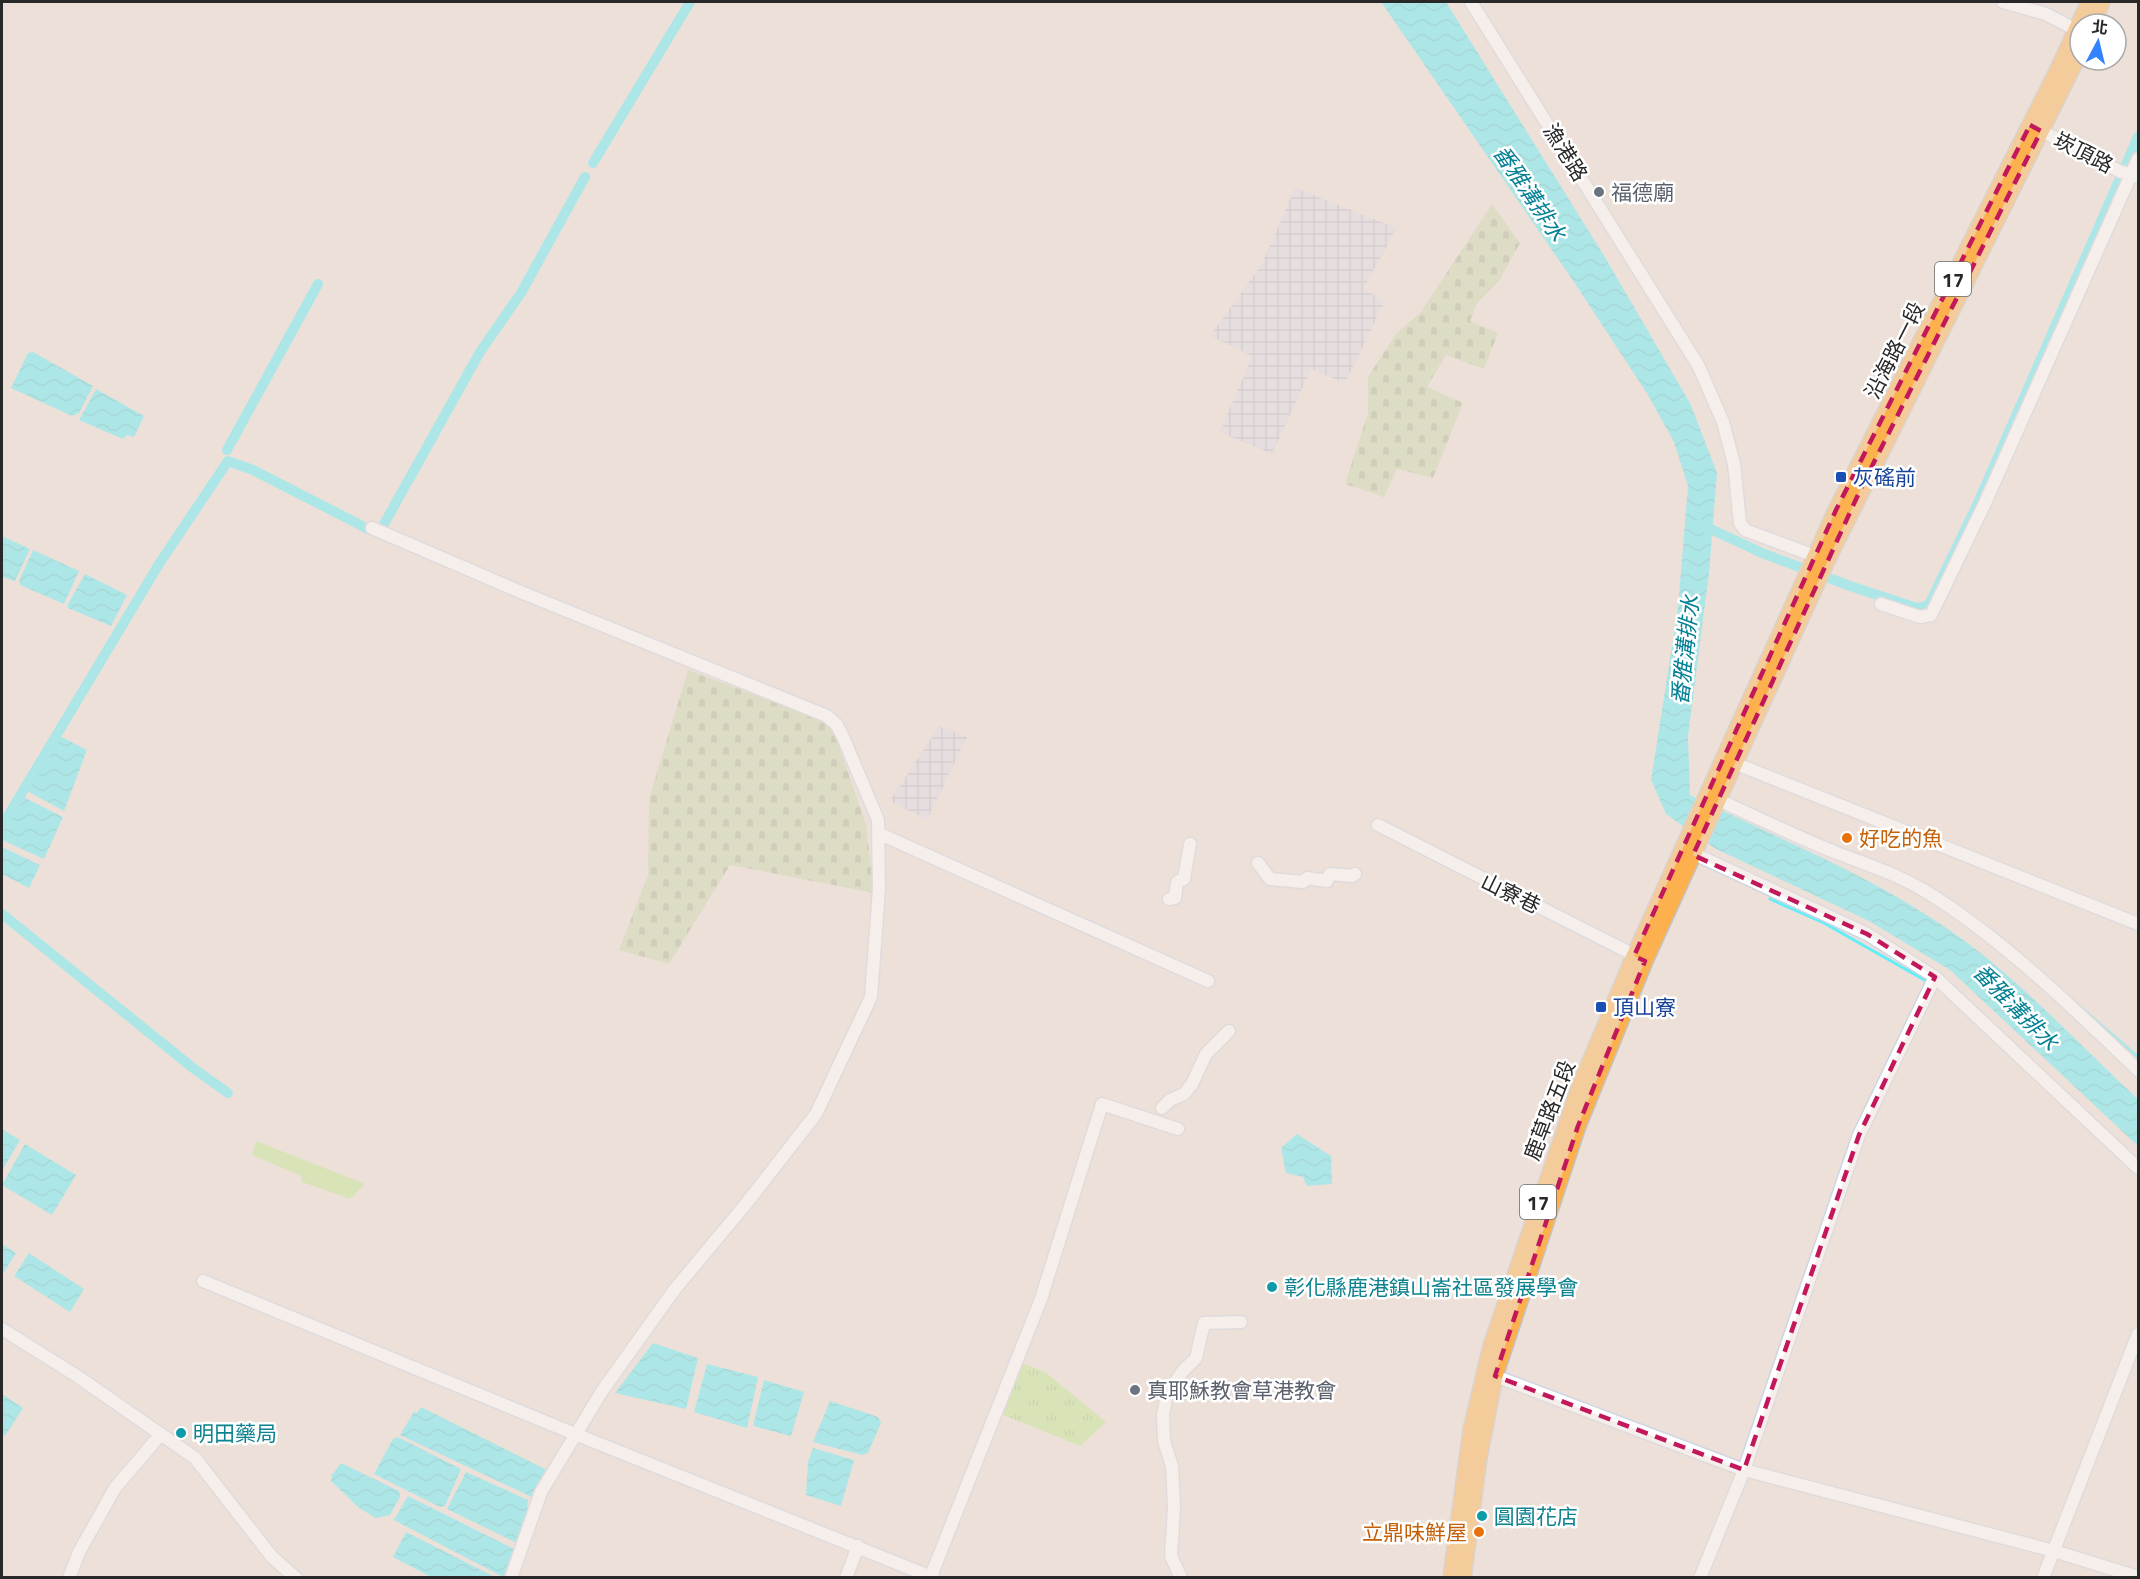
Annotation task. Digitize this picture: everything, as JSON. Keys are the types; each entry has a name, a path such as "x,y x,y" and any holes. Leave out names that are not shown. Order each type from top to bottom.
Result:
{"main road":[{"name":"沿海路一段","path":"1821,559 2036,128 2068,54"},
{"name":"沿海路一段","path":"2036,128 2069,72"},
{"name":"17","path":"1689,849 1821,559"},
{"name":"17","path":"1712,800 1734,763 1812,579"},
{"name":"鹿草路五段","path":"1451,1578 1471,1430 1491,1346 1575,1099 1689,849"},
{"name":"鹿草路五段","path":"1463,1578 1479,1458 1495,1376 1556,1187 1640,959"}],"street":[{"name":"漁港路","path":"1471,2 1698,365 1723,422 1734,464 1740,523 1745,530 1821,559"},
{"path":"2003,2 2046,14 2068,26"},
{"name":"崁頂路","path":"2036,128 2135,176"},
{"path":"1881,604 1920,617 1931,615 2135,176 2139,159"},
{"path":"372,528 523,593 827,716 837,725 843,737 878,820 880,834 871,997 816,1114 746,1205 675,1289 575,1434 541,1492 511,1578"},
{"path":"1734,763 2139,924"},
{"path":"1712,800 1838,853 1882,868 1925,892 1972,923 2084,1018 2139,1070"},
{"name":"山寮巷","path":"1378,825 1640,959"},
{"path":"880,834 1208,981"},
{"path":"1169,899 1175,898 1177,882 1184,879 1190,844"},
{"path":"1689,849 1867,934 1935,978 2139,1168"},
{"path":"1258,863 1270,879 1303,882 1306,878 1327,880 1330,874 1352,876 1355,874"},
{"path":"1700,1578 1744,1470 1859,1135 1935,978"},
{"path":"1162,1108 1170,1100 1184,1094 1192,1084 1206,1054 1229,1031"},
{"path":"203,1281 575,1434 933,1577 1041,1299 1102,1104 1178,1129"},
{"path":"1181,1578 1171,1556 1174,1508 1172,1466 1164,1441 1163,1414 1167,1395 1182,1372 1196,1358 1204,1323 1242,1322"},
{"path":"2,1329 77,1376 195,1458 272,1557 296,1578"},
{"path":"2043,1578 2139,1334"},
{"path":"1495,1376 1744,1470 2054,1551 2139,1577"},
{"path":"69,1578 79,1552 116,1488 160,1434"},
{"path":"846,1578 858,1546"}],"highlighted area":[{"path":"2030,125 2041,131 1863,484 1693,855 1867,934 1935,977 1859,1135 1744,1470 1495,1376 1578,1126 1645,961 1634,956 1836,510"}],"shaded area":[{"path":"1295,188 1397,228 1363,289 1385,301 1345,383 1311,369 1272,454 1220,432 1252,356 1210,336 1262,264"},
{"path":"939,726 967,737 927,820 890,801"}],"green space":[{"path":"1492,204 1520,243 1499,281 1477,303 1470,321 1498,333 1484,369 1446,355 1427,387 1463,403 1433,478 1397,469 1384,497 1345,484 1368,413 1368,377 1396,334 1421,312"},
{"path":"688,670 831,723 866,824 874,893 730,865 669,964 619,950 648,875 649,799"},
{"path":"256,1141 365,1184 350,1199 302,1182 301,1176 252,1155"},
{"path":"1020,1362 1045,1372 1106,1422 1080,1446 996,1412"}],"water":[{"name":"番雅溝排水","path":"1381,2 1446,2 1603,254 1690,403 1717,473 1709,573 1688,736 1690,795 1887,891 1918,909 1974,948 2023,989 2138,1099 2138,1146 1950,970 1869,921 1716,849 1666,814 1651,780 1678,608 1688,486 1674,442 1648,395 1574,282"},
{"path":"33,352 93,386 79,413 72,416 11,388 28,353"},
{"path":"96,389 144,416 134,437 127,435 123,439 79,420"},
{"path":"2,536 30,549 15,581 2,577"},
{"path":"33,550 79,571 64,604 20,585 19,581"},
{"path":"85,574 127,595 111,626 68,608"},
{"path":"58,735 87,750 64,811 25,790"},
{"path":"23,797 63,817 44,859 2,840 2,832"},
{"path":"2,847 40,865 29,888 2,874"},
{"path":"2,1129 20,1140 2,1171"},
{"path":"1297,1134 1331,1156 1332,1184 1307,1186 1303,1177 1286,1173 1281,1148"},
{"path":"25,1144 76,1175 52,1215 2,1185"},
{"path":"2,1244 16,1253 2,1275"},
{"path":"29,1253 84,1289 70,1312 14,1276"},
{"path":"653,1343 698,1358 686,1409 615,1393"},
{"path":"707,1364 758,1377 747,1428 694,1412"},
{"path":"764,1380 804,1392 791,1436 753,1426"},
{"path":"2,1394 23,1408 5,1436 2,1433"},
{"path":"830,1401 878,1417 881,1423 868,1453 862,1455 813,1442"},
{"path":"421,1407 547,1470 538,1500 400,1435 414,1412 417,1413"},
{"path":"398,1437 461,1469 445,1506 440,1507 374,1474 393,1439"},
{"path":"813,1448 854,1460 841,1506 806,1495 808,1462"},
{"path":"341,1463 399,1491 400,1497 390,1515 376,1518 359,1508 331,1481 332,1475"},
{"path":"466,1472 528,1500 527,1507 530,1508 519,1544 447,1509"},
{"path":"408,1496 518,1551 509,1577 503,1577 394,1520"},
{"path":"406,1532 495,1577 431,1577 393,1557"}],"waterway":[{"path":"593,163 690,2"},
{"path":"1700,524 1762,553 1850,586 1917,608 1929,605 1977,505 2138,137"},
{"path":"384,524 480,352 521,293 585,177"},
{"path":"227,450 318,284"},
{"path":"2,826 159,564 228,461 253,470 370,530"},
{"path":"1770,899 1824,923 1928,982"},
{"path":"2,914 193,1068 228,1093"},
{"path":"1998,935 2138,1057"}],"place":[{"name":"福德廟","path":"1599,192"},
{"name":"灰磘前","path":"1841,477"},
{"name":"好吃的魚","path":"1847,838"},
{"name":"頂山寮","path":"1601,1007"},
{"name":"彰化縣鹿港鎮山崙社區發展學會","path":"1272,1287"},
{"name":"真耶穌教會草港教會","path":"1135,1390"},
{"name":"明田藥局","path":"181,1433"},
{"name":"圓園花店","path":"1482,1516"},
{"name":"立鼎味鮮屋","path":"1479,1532"}]}
